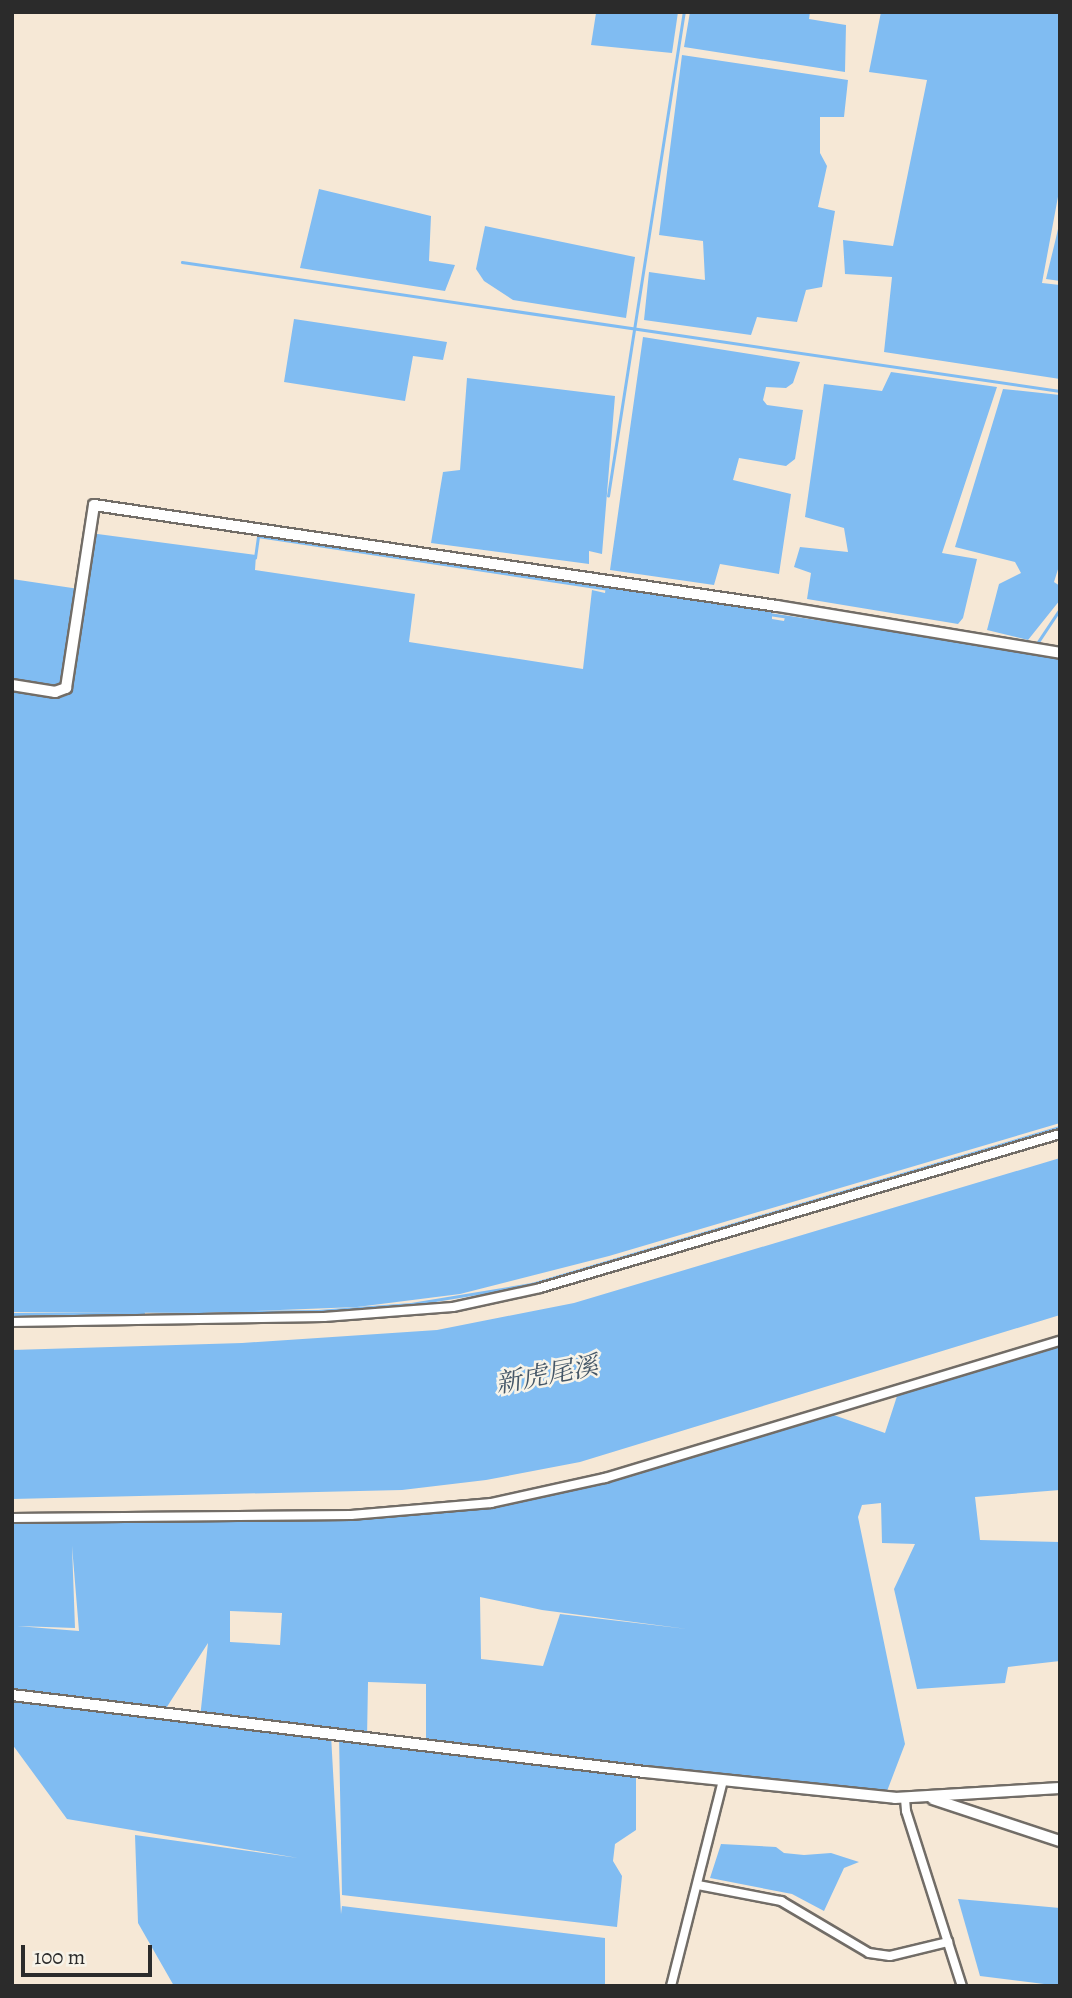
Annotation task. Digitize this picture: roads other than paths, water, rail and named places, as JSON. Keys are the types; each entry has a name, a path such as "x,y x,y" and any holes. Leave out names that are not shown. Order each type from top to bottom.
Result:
{"street":[{"path":"12,685 55,692 66,688 94,505 764,604 1060,653"},
{"path":"12,1322 324,1317 453,1307 540,1288 1060,1134"},
{"path":"12,1518 351,1515 491,1503 605,1478 1060,1341"},
{"path":"12,1695 723,1780 905,1799 1060,1788"},
{"path":"671,1986 723,1780"},
{"path":"928,1798 1060,1841"},
{"path":"905,1799 906,1811 962,1986"},
{"path":"698,1885 781,1901 869,1953 890,1956 948,1942"}],"water":[{"path":"678,12 672,53 591,45 596,13"},
{"path":"690,12 810,12 809,19 846,25 845,72 684,47"},
{"path":"881,12 1060,12 1060,186 1042,283 1060,285 1060,379 884,352 892,277 845,274 843,240 893,246 927,80 869,72"},
{"path":"682,55 848,80 844,117 820,117 820,153 827,166 818,207 835,211 822,287 806,290 797,322 757,317 751,335 644,320 649,272 705,280 703,241 659,235"},
{"path":"319,189 431,216 429,261 455,265 445,291 300,268"},
{"path":"1060,220 1060,281 1046,279"},
{"path":"485,226 635,257 626,318 513,300 484,281 476,269"},
{"path":"294,319 447,342 443,360 413,356 405,401 284,382"},
{"path":"643,337 800,362 793,383 786,388 766,387 763,400 767,405 803,410 795,459 786,466 739,458 733,480 791,494 779,574 720,564 714,585 610,570"},
{"path":"891,372 997,387 942,553 977,559 963,618 958,624 807,599 811,573 794,567 800,547 848,552 844,528 805,517 824,384 882,391"},
{"path":"467,378 615,396 602,554 589,551 589,564 431,543 443,472 460,470"},
{"path":"1003,389 1060,395 1060,563 1054,582 1060,586 1060,600 1028,640 987,630 999,584 1021,573 1015,562 955,547"},
{"path":"90,533 256,555 255,570 415,594 409,642 583,669 592,590 605,593 606,586 772,611 772,619 784,621 785,617 1060,659 1060,1123 609,1256 460,1294 357,1307 203,1313 12,1312 12,579 79,589"},
{"name":"新虎尾溪","path":"1060,1158 1060,1315 580,1462 486,1480 402,1490 12,1499 12,1350 242,1343 437,1330 574,1303"},
{"path":"1060,1341 1060,1490 975,1497 980,1540 1060,1542 1060,1661 1008,1667 1005,1683 917,1689 894,1589 915,1544 882,1543 881,1503 862,1505 858,1517 905,1744 884,1799 636,1770 636,1830 615,1844 613,1861 622,1876 617,1927 342,1895 339,1736 331,1735 341,1914 342,1906 605,1938 605,1986 174,1986 138,1923 135,1835 298,1858 67,1819 12,1744 12,1517 288,1515 476,1505 600,1479 825,1412 885,1433 899,1390","holes":["72,1546 79,1631 17,1626 75,1628","480,1597 542,1610 687,1629 560,1614 543,1666 481,1659","230,1611 282,1613 280,1645 230,1642","208,1643 200,1718 163,1713","368,1682 426,1684 426,1746 367,1739"]},
{"path":"721,1844 776,1847 784,1853 804,1855 831,1853 859,1862 844,1868 824,1911 792,1894 710,1878"},
{"path":"958,1899 1060,1908 1060,1986 980,1976"}],"waterway":[{"path":"608,496 684,12"},
{"path":"182,262 1060,391"},
{"path":"255,558 258,536 607,589"},
{"path":"1036,645 1060,609"},
{"path":"769,614 1019,651"},
{"path":"230,1312 318,1311 411,1304 532,1284 1060,1127"},
{"path":"12,1314 143,1313"}]}
